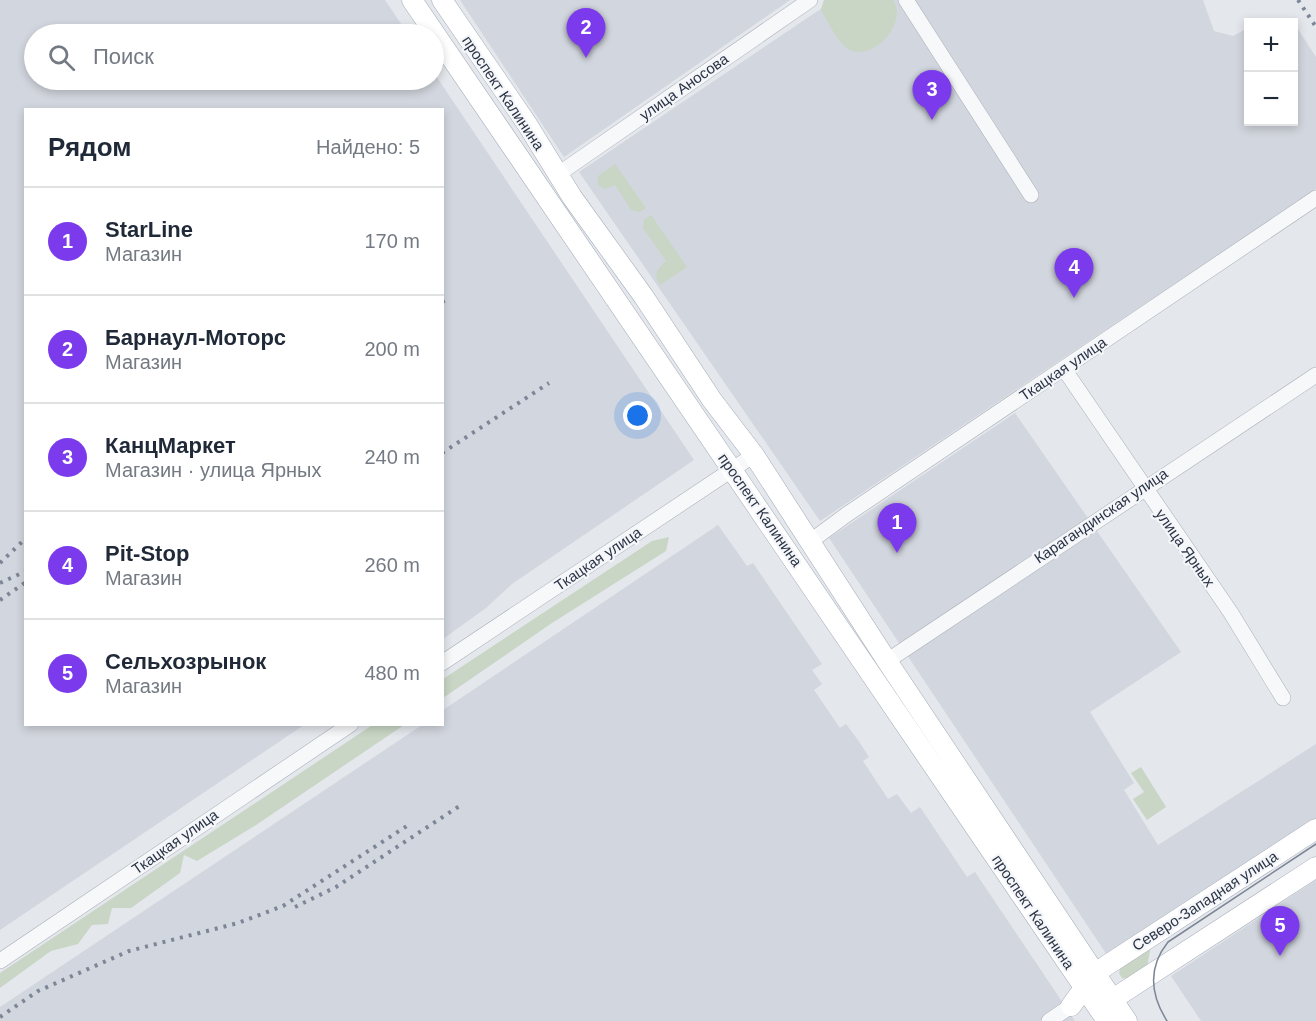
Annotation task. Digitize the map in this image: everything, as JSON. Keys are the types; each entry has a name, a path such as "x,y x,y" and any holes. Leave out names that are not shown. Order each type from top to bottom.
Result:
{"main road":[{"name":"проспект Калинина","path":"412,0 429,24"},
{"name":"проспект Калинина","path":"442,0 527,124 557,175 644,297 712,400 754,455 811,542 1097,990 1107,1021"},
{"name":"проспект Калинина","path":"444,46 731,469 1097,990 1127,1021"},
{"path":"540,186 557,175"},
{"path":"790,552 811,542"},
{"name":"Северо-Западная улица","path":"1097,990 1316,829"},
{"path":"1071,1006 1316,867"}],"street":[{"name":"улица Аносова","path":"557,175 810,0"},
{"path":"906,0 1031,195"},
{"name":"Ткацкая улица","path":"811,542 846,514 1316,198"},
{"name":"улица Ярных","path":"1064,369 1143,488 1231,613 1283,698"},
{"name":"Карагандинская улица","path":"887,661 1143,488 1316,375"},
{"name":"Ткацкая улица","path":"444,662 754,455"},
{"name":"Ткацкая улица","path":"0,961 348,726"},
{"path":"1049,1021 1071,1006"}],"shaded area":[{"path":"0,0 385,0 401,24 24,24 24,90 444,90 444,88 694,460 512,584 486,608 444,638 444,108 24,108 24,726 303,726 0,930"},
{"path":"460,0 790,0 564,157"},
{"path":"834,0 1203,0 1214,31 1233,36 1244,30 1244,126 1298,126 1298,29 1316,57 1316,189 820,521 579,172"},
{"path":"1015,413 1181,652 1090,712 1134,783 1124,790 1158,845 1316,744 1316,823 1109,958 829,538"},
{"path":"718,525 747,566 753,563 822,664 812,670 822,684 814,690 840,728 846,724 858,740 869,757 863,761 888,799 897,794 911,813 920,807 967,877 975,872 1075,1021 0,1021 0,1007 421,726 444,726 444,709"},
{"path":"1316,880 1316,1021 1201,1021 1171,976"}],"green space":[{"path":"824,0 893,0 896,19 893,28 887,37 870,50 852,51 839,40 823,14 821,9"},
{"path":"615,164 646,208 640,212 631,210 615,185 605,189 598,185 598,176"},
{"path":"651,215 687,267 660,285 656,275 658,269 666,261 643,228 644,220"},
{"path":"669,537 666,551 552,623 444,697 444,678 652,541"},
{"path":"371,726 403,726 256,825 197,861 184,855 180,873 131,908 112,908 108,924 92,925 78,944 51,951 0,988 0,973"},
{"path":"1141,767 1166,807 1147,820 1133,799 1144,792 1131,773"},
{"path":"1151,945 1147,967 1129,979 1122,978 1119,973 1121,965"}],"tram line":[{"path":"1167,1021 1157,1001 1154,971 1168,942 1316,844"}],"railway":[{"path":"1298,0 1316,27"},
{"path":"444,301 448,299"},
{"path":"444,452 549,383"},
{"path":"0,563 24,540"},
{"path":"0,583 24,572"},
{"path":"0,600 24,583"},
{"path":"295,907 336,887 461,805"},
{"path":"0,1017 38,991 129,951 238,923 283,906 410,824"}],"place":[{"name":"Барнаул-Моторс","path":"586,58"},
{"name":"КанцМаркет","path":"932,120"},
{"name":"Pit-Stop","path":"1074,298"},
{"name":"StarLine","path":"897,553"},
{"name":"Сельхозрынок","path":"1280,956"}]}
